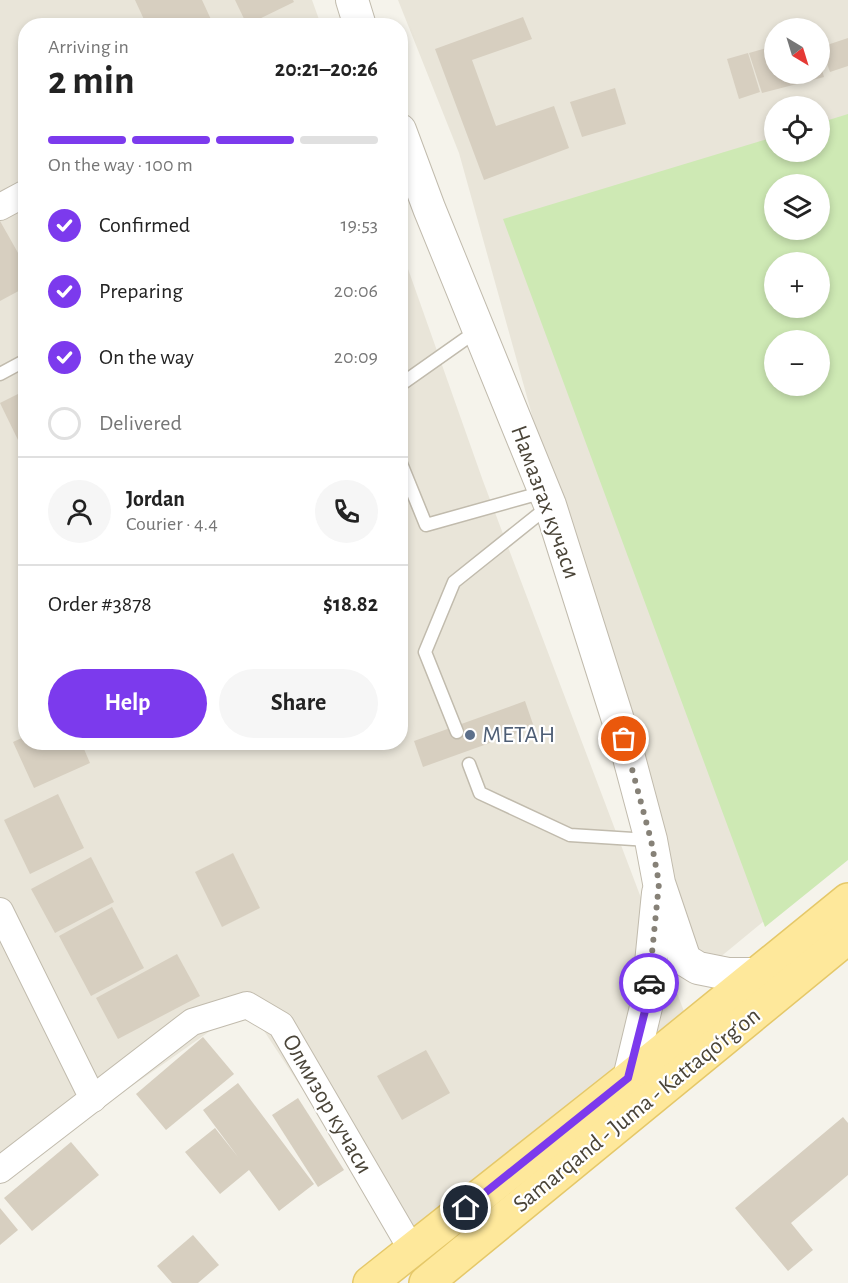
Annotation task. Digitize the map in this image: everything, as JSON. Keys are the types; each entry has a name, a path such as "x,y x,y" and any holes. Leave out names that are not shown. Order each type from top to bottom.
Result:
{"main road":[{"name":"Samarqand - Juma - Kattaqo‘rg‘on","path":"370,1283 848,900"},
{"name":"Samarqand - Juma - Kattaqo‘rg‘on","path":"426,1283 848,937"}],"street":[{"name":"Намазгах кучаси","path":"408,157 548,499 624,739 651,840 659,883"},
{"path":"0,207 18,197"},
{"path":"659,883 686,960 698,968 728,974 756,974"},
{"path":"628,1078 647,1003 659,883"},
{"path":"0,910 93,1099"},
{"name":"Олмизор кучаси","path":"0,1170 192,1022 247,1005 281,1025 412,1251"}],"lane":[{"path":"408,379 479,330"},
{"path":"0,374 18,364"},
{"path":"408,481 426,525 548,499"},
{"path":"457,732 426,652 454,582 548,499"},
{"path":"469,764 480,793 570,835 651,840"}],"shaded area":[{"path":"0,0 312,0 318,18 18,18 18,750 408,750 408,269 483,481 685,1014 698,1054 423,1273 247,1005 0,1179"},
{"path":"398,0 848,0 848,852 690,982 459,153 408,25 408,18 405,18"}],"green space":[{"path":"848,114 848,860 765,927 503,219 764,140 764,162 830,162 830,120"}],"building":[{"path":"135,0 202,0 210,18 143,18"},
{"path":"235,0 293,0 294,2 261,18 244,18"},
{"path":"523,17 532,39 472,60 496,126 554,106 569,148 484,180 435,49"},
{"path":"848,38 848,66 830,72 830,44"},
{"path":"764,49 764,84 797,84 762,93 749,53"},
{"path":"748,53 760,92 739,99 727,59"},
{"path":"615,88 626,124 582,137 570,102"},
{"path":"0,221 18,253 18,291 0,301"},
{"path":"18,394 18,440 0,403"},
{"path":"525,701 534,727 423,767 414,741"},
{"path":"18,740 18,750 84,750 90,763 34,788 13,742"},
{"path":"58,794 84,848 30,874 4,820"},
{"path":"233,853 260,908 222,927 195,872"},
{"path":"91,857 114,902 55,933 31,889"},
{"path":"112,907 144,968 91,996 59,936"},
{"path":"177,954 200,996 118,1039 96,998"},
{"path":"203,1037 234,1074 166,1130 136,1094"},
{"path":"426,1050 450,1093 402,1120 377,1076"},
{"path":"238,1083 314,1184 279,1211 249,1170 220,1194 185,1152 215,1128 238,1157 203,1110"},
{"path":"298,1098 344,1170 318,1187 272,1115"},
{"path":"843,1117 848,1123 848,1175 791,1223 813,1250 788,1271 735,1208"},
{"path":"71,1142 99,1175 32,1231 4,1198"},
{"path":"0,1208 18,1230 0,1245"},
{"path":"193,1235 219,1265 198,1283 172,1283 157,1266"}],"way so far":[{"path":"624,739 651,840 659,883 649,983"}],"place":[{"name":"МЕТАН","path":"470,735"}],"route":[{"path":"466,1208 628,1078 647,1003 649,983"}]}
